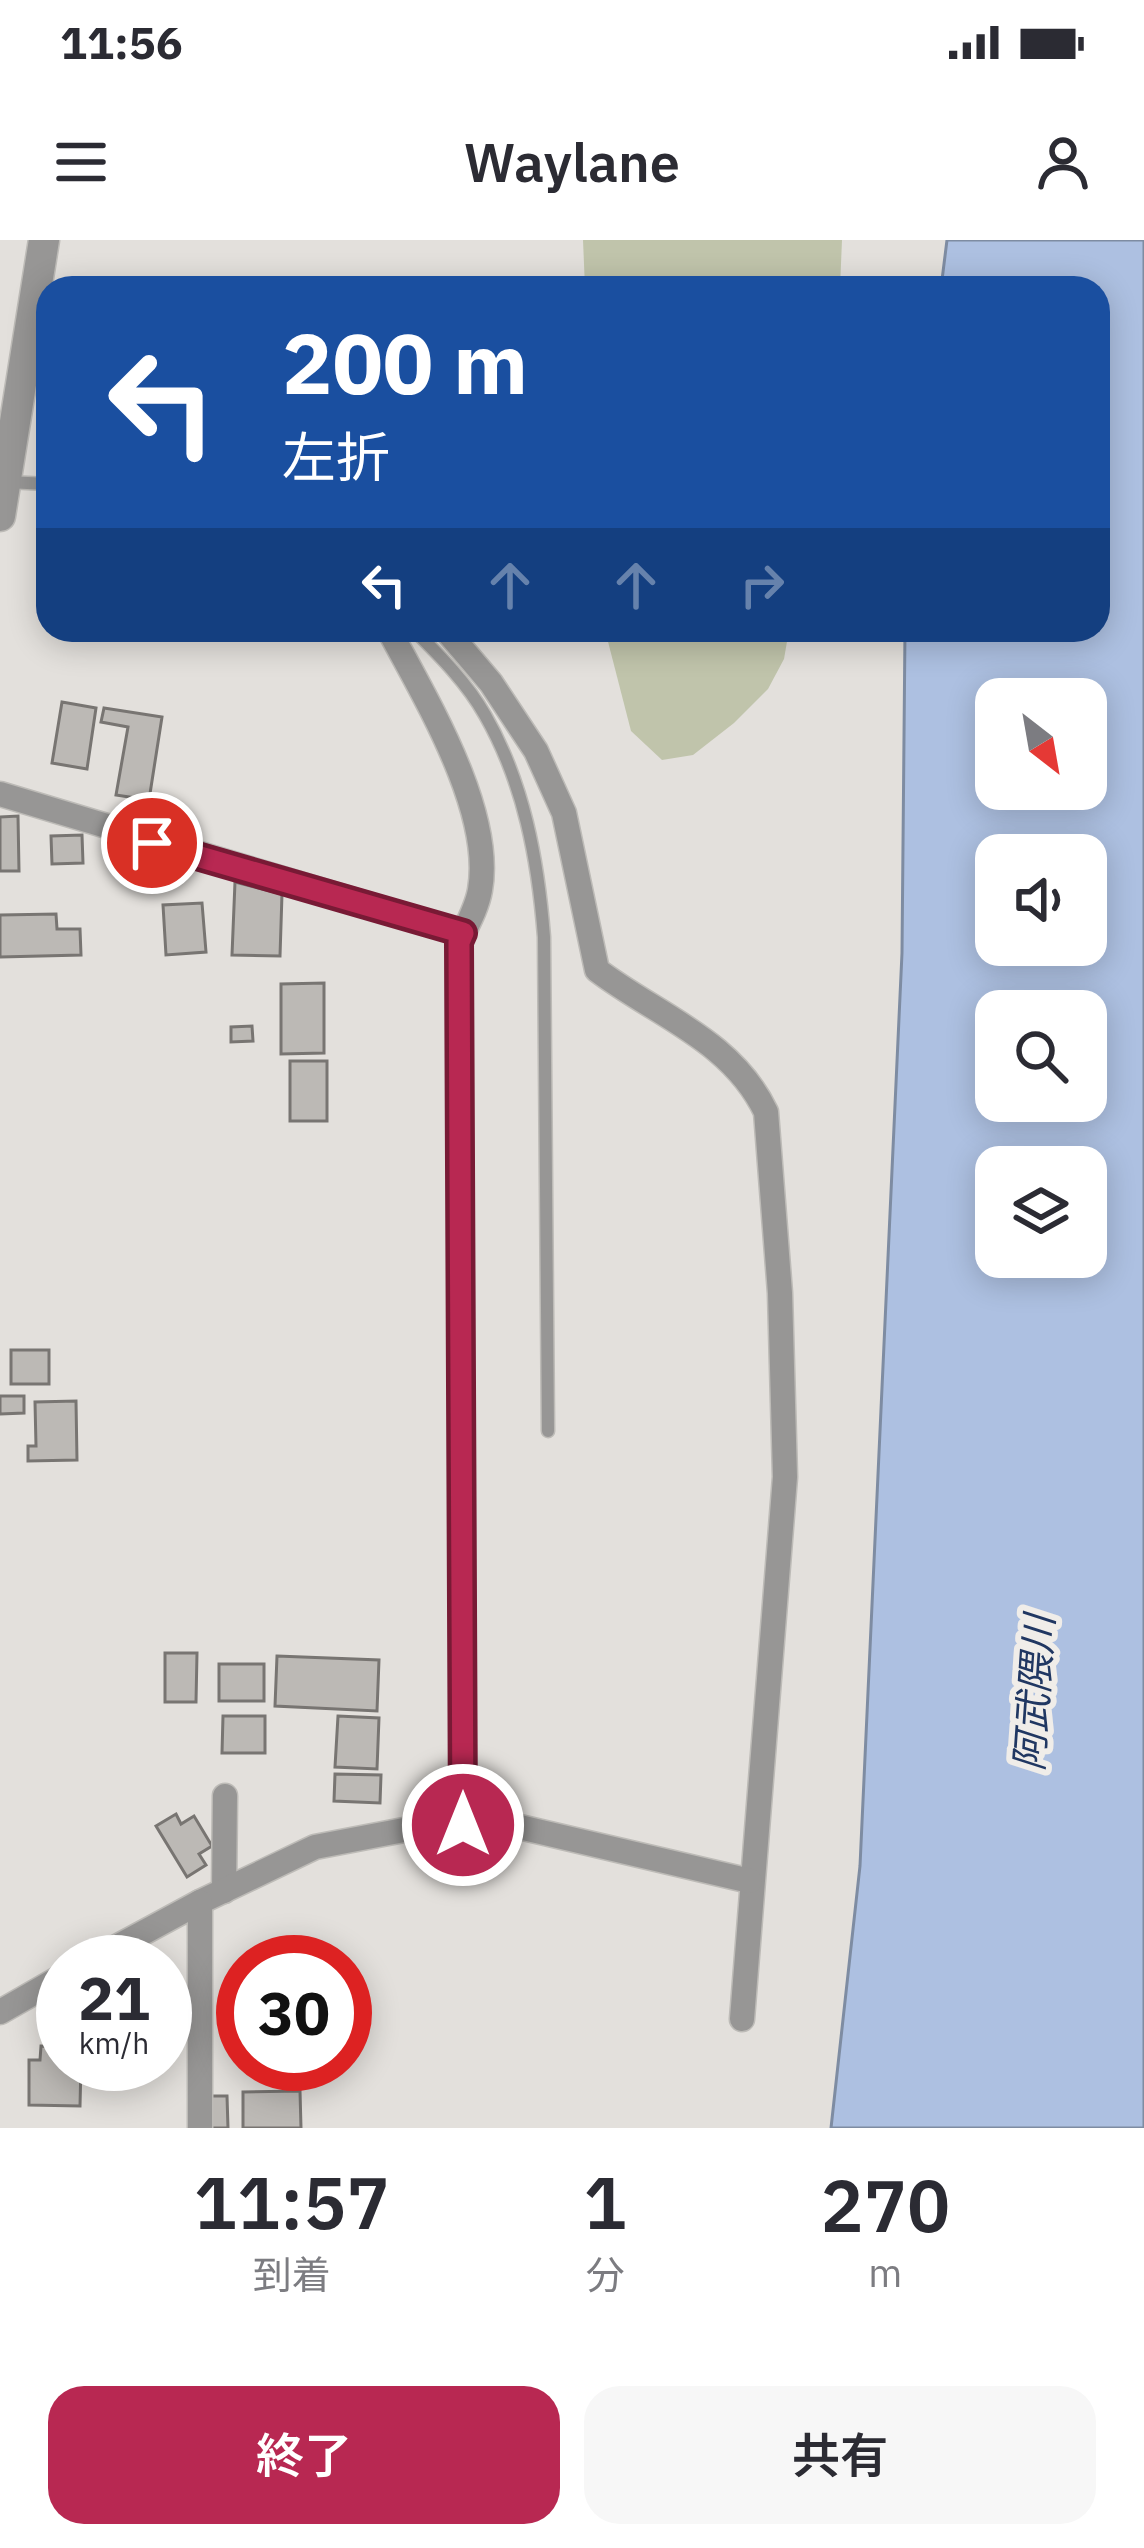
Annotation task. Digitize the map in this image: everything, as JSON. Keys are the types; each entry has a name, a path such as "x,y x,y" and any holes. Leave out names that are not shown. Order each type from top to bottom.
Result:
{"street":[{"path":"38,276 44,240"},
{"path":"0,516 36,287"},
{"path":"395,642 449,743 477,831 481,888 459,942 463,1825"},
{"path":"456,642 491,682 536,752 564,813 597,970 716,1047 758,1094 766,1112 780,1293 785,1478 742,2019"},
{"path":"0,794 463,933"},
{"path":"224,1891 225,1796"},
{"path":"139,1935 316,1847 430,1825 511,1825 750,1881"},
{"path":"200,1902 200,2128"},
{"path":"0,2012 36,1991"}],"lane":[{"path":"3,481 36,483"},
{"path":"426,642 485,715 516,786 538,858 544,937 548,1431"}],"green space":[{"path":"583,240 842,240 840,276 584,276"},
{"path":"608,642 787,642 784,659 768,689 693,755 662,760 631,731"}],"water":[{"name":"阿武隈川","path":"947,240 1144,240 1144,2128 831,2128 860,1866 902,953 905,642 1110,642 1110,276 942,276"}],"building":[{"path":"62,702 96,708 87,769 52,763"},
{"path":"104,708 162,717 149,800 116,795 128,727 101,722"},
{"path":"18,816 19,871 0,871 0,817"},
{"path":"82,835 83,863 52,864 51,836"},
{"path":"235,882 282,894 280,956 232,955"},
{"path":"202,903 206,952 166,955 163,905"},
{"path":"56,914 57,929 80,929 81,955 0,957 0,915"},
{"path":"324,983 324,1053 281,1054 281,984"},
{"path":"252,1026 253,1041 231,1042 231,1027"},
{"path":"290,1061 327,1061 327,1121 290,1121"},
{"path":"11,1350 49,1350 49,1384 11,1384"},
{"path":"0,1396 24,1396 24,1413 0,1414"},
{"path":"76,1401 77,1460 28,1461 28,1446 36,1446 35,1402"},
{"path":"165,1653 197,1653 196,1702 165,1702"},
{"path":"277,1656 379,1660 377,1711 275,1706"},
{"path":"219,1664 264,1664 264,1701 219,1701"},
{"path":"223,1716 265,1716 265,1753 222,1753"},
{"path":"338,1716 379,1718 377,1769 335,1767"},
{"path":"335,1774 381,1775 380,1803 334,1801"},
{"path":"176,1814 181,1824 194,1816 212,1846 199,1854 206,1865 187,1877 156,1826"},
{"path":"29,2060 36,2060 36,2091 80,2091 80,2106 29,2105"},
{"path":"300,2091 301,2128 243,2128 243,2092"},
{"path":"209,2096 227,2096 228,2128 210,2128"}],"route":[{"path":"152,843 463,933 459,942 463,1825"}]}
